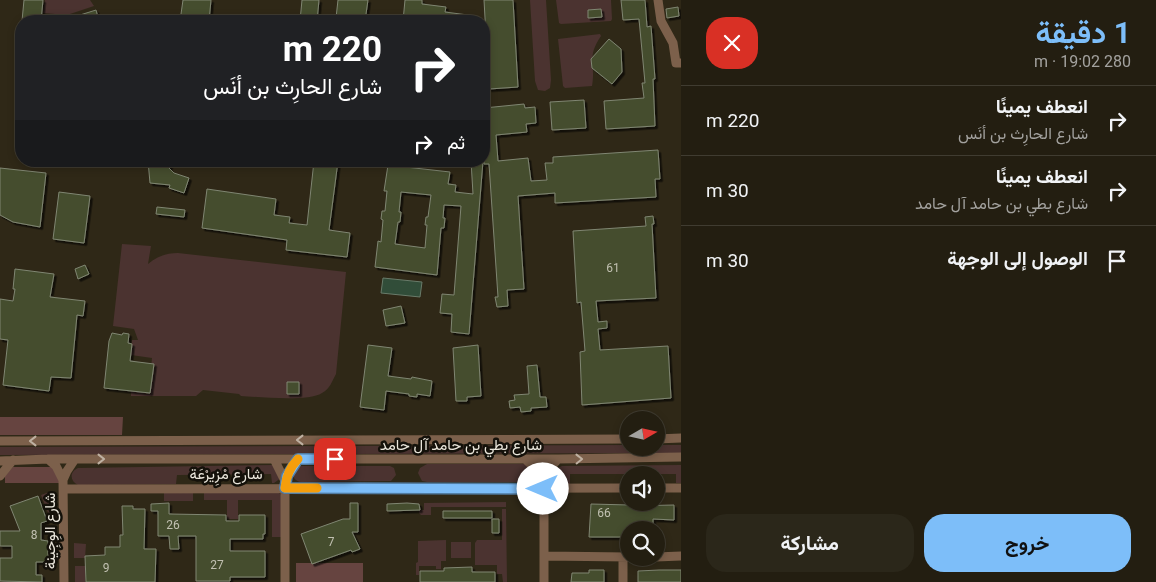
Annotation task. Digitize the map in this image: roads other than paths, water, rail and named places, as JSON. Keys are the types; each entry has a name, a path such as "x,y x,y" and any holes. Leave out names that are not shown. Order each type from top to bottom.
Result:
{"street":[{"path":"658,0 661,21 678,50 678,63"},
{"path":"665,439 681,438"},
{"name":"شارع بطي بن حامد آل حامد","path":"0,441 620,439"},
{"name":"شارع بطي بن حامد آل حامد","path":"0,461 48,459 558,459 681,457"},
{"name":"شارع الوِجِينة","path":"48,459 59,470 63,484 64,582"},
{"name":"شارع الوِجِينة","path":"63,484 67,471 76,459"},
{"path":"274,459 285,484"},
{"path":"285,582 285,484 292,467 298,459"},
{"path":"525,459 534,466 543,485 544,582"},
{"path":"543,485 551,467 558,459"},
{"path":"0,476 13,460"},
{"name":"شارع مْزِيرْعَة","path":"63,484 543,485 620,488"},
{"path":"665,488 681,488"},
{"path":"544,556 620,557"},
{"path":"665,556 681,556"},
{"path":"623,582 625,566"}]}
